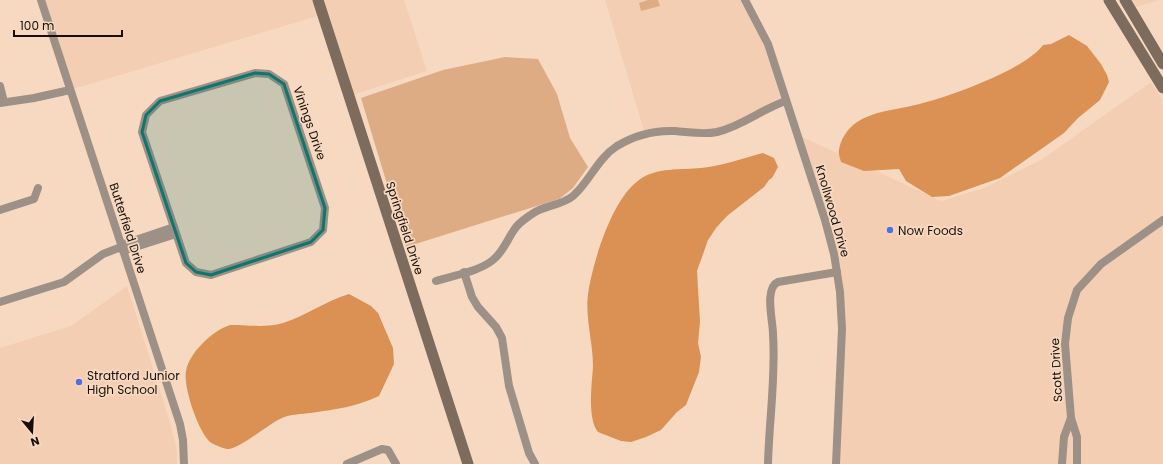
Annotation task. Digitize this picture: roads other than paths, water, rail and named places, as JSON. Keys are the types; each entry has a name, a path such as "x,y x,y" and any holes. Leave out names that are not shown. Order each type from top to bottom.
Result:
{"street":[{"name":"Butterfield Drive","path":"41,0 180,424 183,440 184,464"},
{"name":"Springfield Drive","path":"318,0 468,464"},
{"name":"Knollwood Drive","path":"745,0 768,44 827,227 837,272 842,330 836,423 836,464"},
{"path":"1109,0 1163,88"},
{"path":"1125,0 1163,64"},
{"path":"1127,30 1138,23"},
{"name":"Vinings Drive","path":"254,73 269,74 284,84 326,208 323,230 311,242 211,275 196,272 186,263 175,230 142,132 146,115 160,101 254,73"},
{"path":"0,86 2,102 34,98 70,90"},
{"path":"436,281 464,272 493,260 501,252 514,229 534,212 560,204 572,197 600,161 616,147 625,142 655,131 694,133 717,132 786,101"},
{"path":"0,210 34,199 38,188"},
{"name":"Scott Drive","path":"1077,464 1077,437 1071,418 1065,344 1068,318 1077,290 1101,264 1163,220"},
{"path":"0,302 64,282 94,260 122,248 175,230"},
{"path":"464,272 478,307 496,327 502,338 509,386 529,453 535,464"},
{"path":"768,464 774,335 770,298 771,290 774,284 778,282 837,272"},
{"name":"Scott Drive","path":"1062,464 1064,437 1071,418"},
{"path":"347,464 382,449 388,450 396,464"}],"place":[{"name":"Now Foods","path":"890,230"},
{"name":"Stratford Junior High School","path":"79,382"}]}
